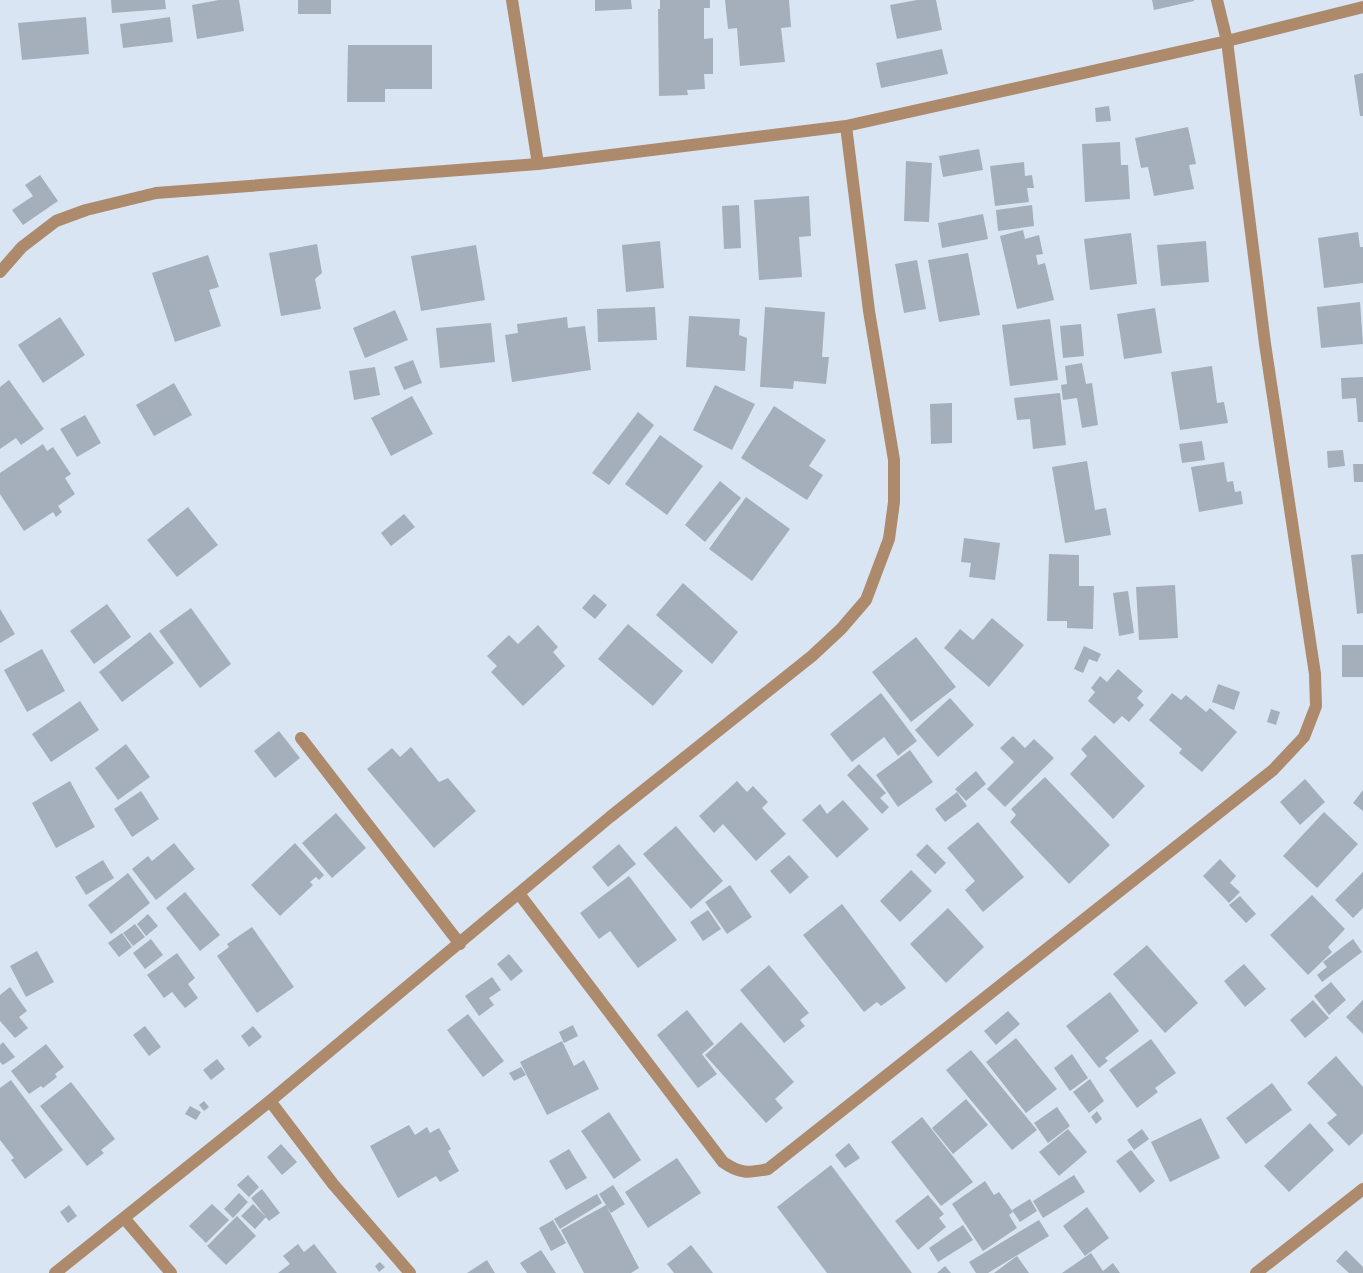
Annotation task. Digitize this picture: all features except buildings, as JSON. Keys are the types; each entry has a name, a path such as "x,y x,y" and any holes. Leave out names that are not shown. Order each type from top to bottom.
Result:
{"street":[{"path":"512,0 538,164"},
{"path":"520,894 723,1162 736,1171 752,1172 768,1169 1273,770 1304,737 1316,706 1315,674 1265,344 1227,41 1217,0"},
{"path":"0,272 22,247 56,221 86,210 156,193 538,164 846,126 1227,41 1363,8"},
{"path":"55,1273 270,1101 610,817 812,656 841,629 866,600 877,576 889,539 894,502 894,460 869,311 846,126"},
{"path":"301,738 460,944"},
{"path":"270,1101 333,1184 410,1273"},
{"path":"1256,1273 1363,1189"},
{"path":"124,1218 171,1273"}]}
